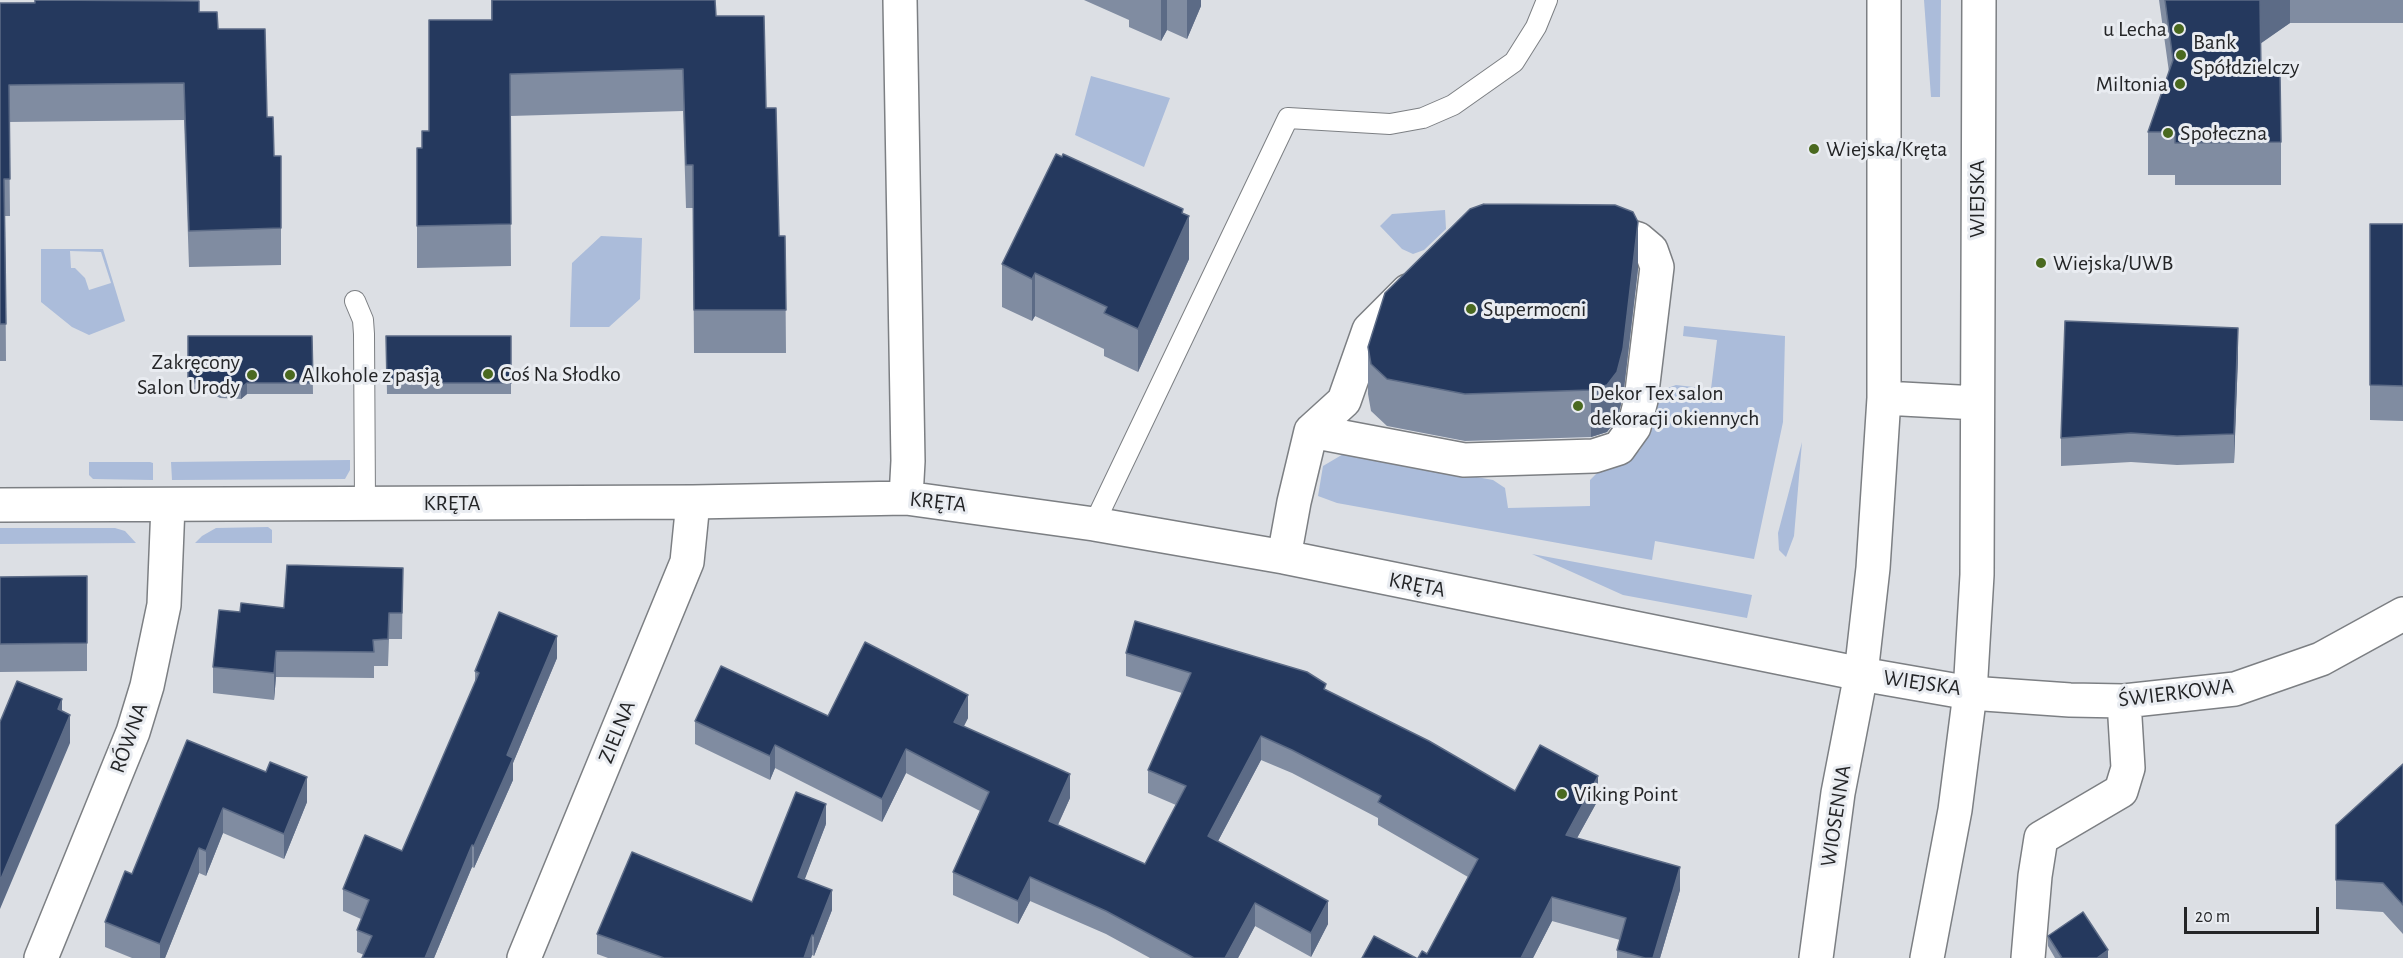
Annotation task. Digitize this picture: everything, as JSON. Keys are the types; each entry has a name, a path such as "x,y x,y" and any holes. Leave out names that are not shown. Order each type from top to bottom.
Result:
{"street":[{"path":"900,0 908,461 906,498"},
{"name":"WIEJSKA","path":"1884,0 1884,398 1873,568 1861,674 1970,693 1977,575 1979,0"},
{"path":"1311,431 1464,460 1594,456 1619,448 1634,427 1641,400 1657,267 1651,250 1638,239 1618,233 1562,233"},
{"path":"1284,557 1311,431 1344,401 1369,330 1427,273"},
{"path":"1884,398 1977,403"},
{"name":"KRĘTA","path":"0,505 693,502 906,498 1094,524 1284,557 1861,674"},
{"name":"ZIELNA","path":"524,958 687,562 693,502"},
{"name":"RÓWNA","path":"41,958 134,732 147,686 164,605 168,505"},
{"name":"ŚWIERKOWA","path":"1970,693 2124,701 2235,689 2321,659 2403,614"},
{"name":"WIOSENNA","path":"1816,958 1838,793 1861,674"},
{"path":"1927,958 1954,810 1970,693"},
{"path":"2028,958 2035,876 2041,838 2121,791 2128,768 2124,701"}],"lane":[{"path":"1094,524 1288,118 1390,124 1423,118 1453,105 1514,62 1536,27 1547,0"},
{"path":"355,301 363,320 364,334 365,503"}],"shaded area":[{"path":"1924,0 1941,0 1940,97 1931,97"},
{"path":"1091,76 1170,98 1144,167 1075,135"},
{"path":"1445,210 1446,229 1424,250 1413,254 1402,249 1380,226 1392,214"},
{"path":"601,236 642,238 640,299 609,327 570,327 572,263"},
{"path":"41,249 103,249 125,321 89,335 72,327 41,302","holes":["70,251 101,252 111,283 89,290 85,278 75,268 71,268"]},
{"path":"1684,326 1785,336 1783,422 1754,559 1655,541 1652,560 1337,503 1318,496 1323,466 1345,453 1493,480 1505,488 1508,508 1590,506 1590,480 1597,473 1625,463 1640,450 1650,432 1658,395 1662,390 1676,385 1711,389 1717,340 1683,336"},
{"path":"1802,442 1794,536 1786,557 1779,550 1778,533"},
{"path":"350,460 350,470 345,479 172,480 171,462"},
{"path":"89,462 150,462 153,463 153,480 93,479 89,475"},
{"path":"268,527 272,530 272,543 195,543 216,528"},
{"path":"0,528 115,528 125,531 136,543 0,544"},
{"path":"1532,554 1752,595 1747,618 1623,595"}],"building":[{"path":"35,0 199,1 199,12 217,12 218,29 265,29 267,117 273,117 274,156 281,156 281,228 189,231 184,83 9,85 10,179 4,179 6,324 0,324 0,3 35,3"},
{"path":"492,0 715,0 716,16 764,16 766,108 776,108 779,236 785,236 786,310 694,310 693,165 686,165 683,69 510,74 511,224 417,226 417,148 422,148 422,131 429,131 429,20 492,20"},
{"path":"2165,0 2261,0 2261,73 2280,73 2281,142 2175,143 2175,132 2148,132 2173,60"},
{"path":"1056,154 1062,157 1063,154 1183,209 1182,213 1189,216 1138,329 1104,313 1107,307 1035,273 1032,279 1002,264"},
{"path":"1484,204 1615,205 1633,212 1638,222 1623,349 1617,372 1607,385 1591,390 1465,394 1387,379 1371,364 1368,347 1385,293 1470,209"},
{"path":"2370,224 2403,224 2403,386 2370,385"},
{"path":"2065,321 2238,328 2234,434 2177,436 2131,433 2061,438"},
{"path":"188,336 312,336 313,383 247,383 241,388 220,388 213,383 188,383"},
{"path":"386,336 511,336 511,383 387,383"},
{"path":"287,565 403,568 402,613 389,613 388,639 373,640 374,652 276,651 274,673 213,667 219,610 240,612 241,603 284,608"},
{"path":"87,576 87,643 0,644 0,577"},
{"path":"499,612 557,636 507,755 513,758 474,846 472,845 425,958 362,958 372,936 357,930 369,900 343,889 365,835 402,851 479,673 475,671"},
{"path":"1135,621 1307,672 1326,684 1324,689 1429,741 1515,791 1540,745 1598,776 1566,835 1680,867 1653,958 1617,950 1626,918 1552,897 1521,958 1418,958 1422,951 1427,954 1478,859 1378,802 1381,796 1261,736 1208,836 1328,901 1311,933 1255,903 1225,958 1194,958 1106,911 1030,877 1018,901 953,872 989,792 906,749 882,799 775,745 770,756 695,721 721,666 828,716 865,642 968,695 954,722 1070,774 1049,821 1145,864 1186,786 1148,770 1191,673 1126,653"},
{"path":"17,681 62,699 58,709 70,715 0,881 0,722"},
{"path":"187,740 266,772 270,762 307,777 284,834 223,808 206,851 199,848 160,944 105,922 125,871 132,874"},
{"path":"2403,764 2403,905 2383,883 2336,880 2336,825"},
{"path":"796,792 826,804 798,877 832,890 804,958 664,958 597,934 632,852 752,902"},
{"path":"2083,912 2108,950 2097,958 2062,958 2048,936"},
{"path":"1374,936 1416,958 1362,958"}],"place":[{"name":"u Lecha","path":"2179,29"},
{"name":"Bank Spółdzielczy","path":"2181,55"},
{"name":"Miltonia","path":"2180,84"},
{"name":"Społeczna","path":"2168,133"},
{"name":"Wiejska/Kręta","path":"1814,149"},
{"name":"Wiejska/UWB","path":"2041,263"},
{"name":"Supermocni","path":"1471,309"},
{"name":"Coś Na Słodko","path":"488,374"},
{"name":"Zakręcony Salon Urody","path":"252,375"},
{"name":"Alkohole z pasją","path":"290,375"},
{"name":"Dekor Tex salon dekoracji okiennych","path":"1578,406"},
{"name":"Viking Point","path":"1562,794"}]}
